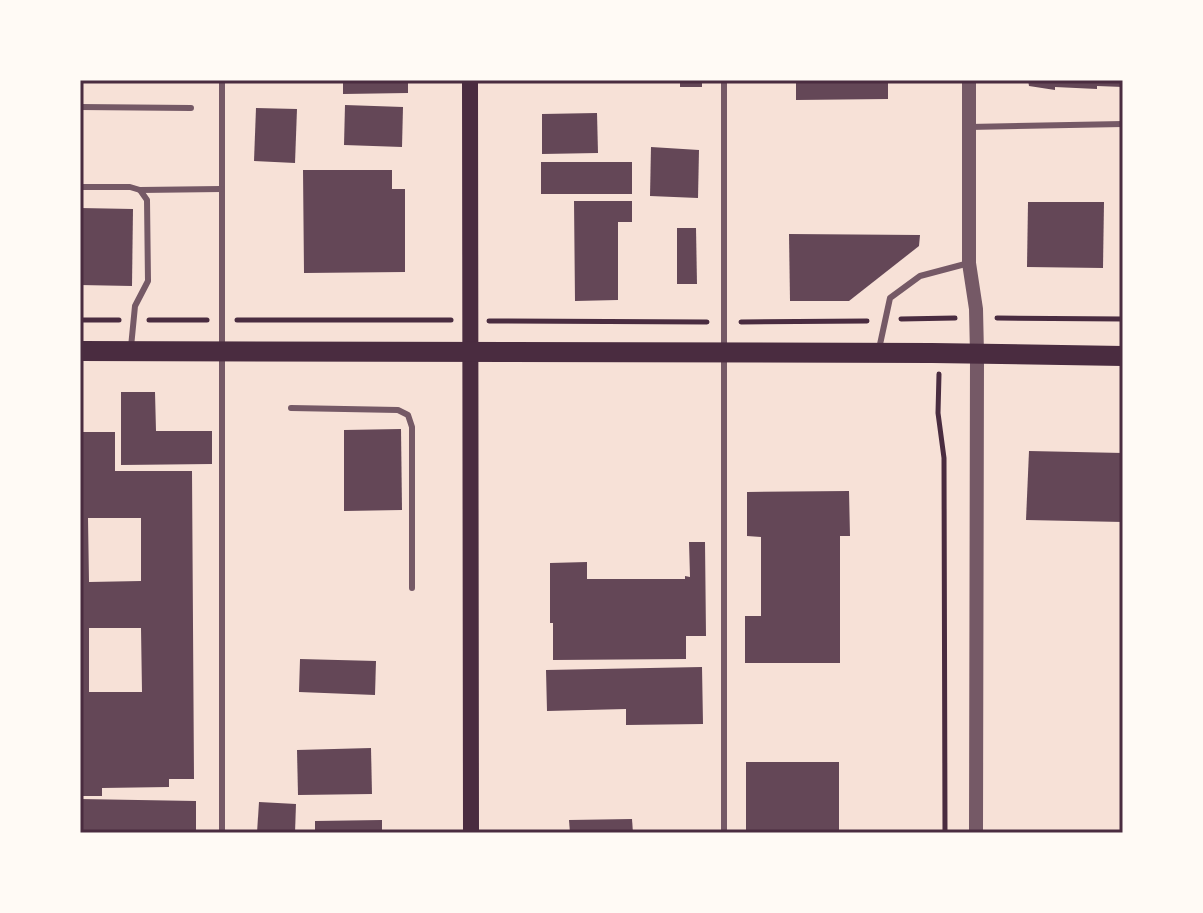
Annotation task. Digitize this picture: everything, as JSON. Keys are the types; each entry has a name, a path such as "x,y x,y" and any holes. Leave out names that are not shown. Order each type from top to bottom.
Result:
{"main road":[{"path":"470,80 471,833"},
{"path":"80,351 1123,356"}],"street":[{"path":"969,80 969,263 976,309 977,354 976,833"}],"lane":[{"path":"222,80 222,833"},
{"path":"724,80 724,833"},
{"path":"80,107 191,108"},
{"path":"969,127 1123,124"},
{"path":"80,187 221,189"},
{"path":"131,351 135,306 148,281 147,200 140,190"},
{"path":"878,353 890,298 920,276 969,263"},
{"path":"291,408 398,410 408,415 412,427 412,588"}],"path":[{"path":"1011,318 1123,319"},
{"path":"80,320 428,320"},
{"path":"939,392 938,413 944,458 945,833"}],"building":[{"path":"343,80 408,80 408,93 343,94"},
{"path":"680,80 702,80 702,87 680,87"},
{"path":"796,80 888,80 888,99 796,100"},
{"path":"1028,80 1123,80 1123,87 1055,87 1055,90 1029,86"},
{"path":"345,105 403,107 402,147 344,145"},
{"path":"256,108 297,109 295,163 254,161"},
{"path":"597,113 598,153 542,154 542,114"},
{"path":"651,147 699,150 698,198 650,196"},
{"path":"541,162 632,162 632,194 541,194"},
{"path":"303,170 392,170 392,189 405,189 405,272 304,273"},
{"path":"574,201 632,201 632,222 618,222 618,300 575,301"},
{"path":"1028,202 1104,202 1103,268 1027,267"},
{"path":"80,208 133,209 132,286 80,285"},
{"path":"677,228 696,228 697,284 677,284"},
{"path":"789,234 920,235 919,246 849,301 790,301"},
{"path":"121,392 155,392 156,431 212,431 212,464 121,465"},
{"path":"401,429 402,510 344,511 344,430"},
{"path":"80,432 115,432 115,471 192,471 194,779 169,779 169,787 102,788 102,796 80,796","holes":["88,518 141,518 141,581 89,582","89,628 141,628 142,692 89,692"]},
{"path":"1029,451 1123,453 1123,522 1026,520"},
{"path":"849,491 850,536 840,536 840,663 745,663 745,616 761,616 761,537 747,536 747,492"},
{"path":"689,542 705,542 706,636 686,636 686,659 553,660 550,563 587,562 587,579 685,579 685,576 690,577"},
{"path":"300,659 376,661 375,695 299,692"},
{"path":"702,667 703,724 626,725 626,709 547,711 546,670"},
{"path":"371,748 372,794 298,795 297,750"},
{"path":"746,762 839,762 839,833 746,833"},
{"path":"80,799 196,801 196,833 80,833"},
{"path":"259,802 296,804 295,833 257,833"},
{"path":"632,819 633,833 570,833 569,820"},
{"path":"382,820 382,833 315,833 315,821"}]}
